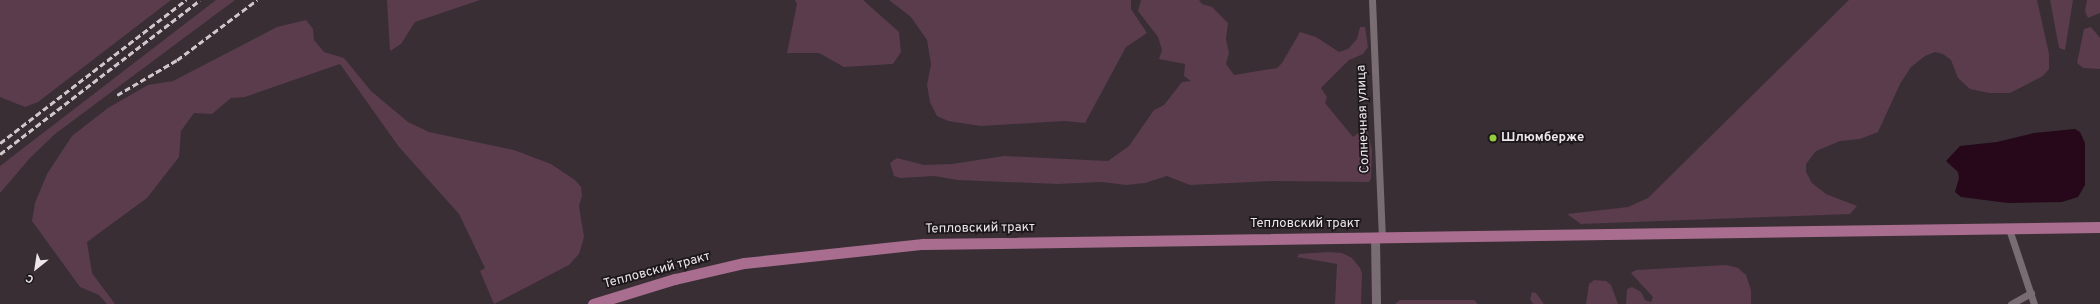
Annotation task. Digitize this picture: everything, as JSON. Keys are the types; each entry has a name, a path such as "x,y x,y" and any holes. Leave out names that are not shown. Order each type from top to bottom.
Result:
{"main road":[{"name":"Тепловский тракт","path":"593,304 668,281 722,267 858,249 957,242 1379,238 2100,227"}],"street":[{"name":"Солнечная улица","path":"1372,0 1379,238 1376,304"},
{"path":"2009,229 2034,304"},
{"path":"2011,304 2031,293"}],"shaded area":[{"path":"0,0 171,0 38,102 25,107 0,97"},
{"path":"216,0 235,0 55,134 30,158 0,193 0,166"},
{"path":"387,0 480,0 415,22 401,44 390,51"},
{"path":"795,0 863,0 899,32 901,52 893,64 844,67 819,53 787,53 797,4"},
{"path":"889,0 1131,0 1131,9 1147,33 1126,47 1085,123 1064,121 981,126 948,121 937,116 930,102 927,85 931,64 927,40 911,17"},
{"path":"1141,0 1199,0 1202,4 1212,7 1228,23 1226,39 1229,53 1226,64 1234,75 1277,68 1282,63 1300,32 1316,37 1339,52 1348,49 1357,39 1360,27 1365,27 1368,47 1363,54 1349,60 1321,88 1327,97 1325,103 1353,137 1366,127 1372,150 1371,179 1369,182 1271,181 1190,185 1167,176 1145,183 1126,185 1102,182 1057,184 958,180 934,176 900,178 894,176 890,163 897,158 924,165 952,164 1004,156 1108,161 1129,146 1154,110 1164,105 1182,82 1191,81 1184,76 1185,64 1159,59 1162,50 1158,37 1138,11"},
{"path":"1849,0 2037,0 2049,54 2049,69 2043,76 2010,93 1989,93 1970,89 1958,78 1951,60 1943,54 1935,52 1925,56 1911,67 1900,84 1878,132 1860,139 1840,141 1816,151 1806,164 1806,172 1812,183 1826,194 1857,206 1850,214 1581,224 1567,214 1628,207 1648,198"},
{"path":"2050,0 2073,0 2065,50 2059,48"},
{"path":"2087,0 2100,0 2100,13 2088,18 2085,11"},
{"path":"306,20 313,29 314,40 324,52 344,58 371,91 408,122 429,132 514,150 551,164 575,180 581,187 582,196 579,206 584,237 579,254 569,265 494,304 480,271 485,268 459,214 399,147 340,64 245,97 231,98 212,114 194,113 181,131 179,157 147,198 87,242 92,273 115,304 107,304 99,295 80,287 32,221 35,203 47,174 72,136 108,108 148,85 173,81 277,27"},
{"path":"2091,27 2100,38 2100,69 2083,68 2077,63 2084,29"},
{"path":"2075,129 2080,132 2085,143 2085,185 2078,197 2062,202 2008,203 1961,197 1955,192 1959,178 1958,172 1946,161 1960,146 1997,142 2034,133"},
{"path":"1328,252 1342,253 1352,258 1360,268 1362,273 1361,304 1335,304 1337,264 1297,257 1299,254"},
{"path":"1726,265 1738,268 1746,275 1751,290 1751,304 1626,304 1627,289 1632,287 1641,292 1645,300 1651,302 1653,297 1631,273 1636,270"},
{"path":"1594,280 1606,281 1611,285 1618,304 1586,304 1589,284"},
{"path":"1532,292 1536,293 1544,304 1533,304 1530,299"},
{"path":"1400,300 1474,300 1478,304 1395,304"}],"railway":[{"path":"0,143 186,0"},
{"path":"0,154 200,0"},
{"path":"117,95 177,60 257,0"}],"place":[{"name":"Шлюмберже","path":"1493,138"}]}
